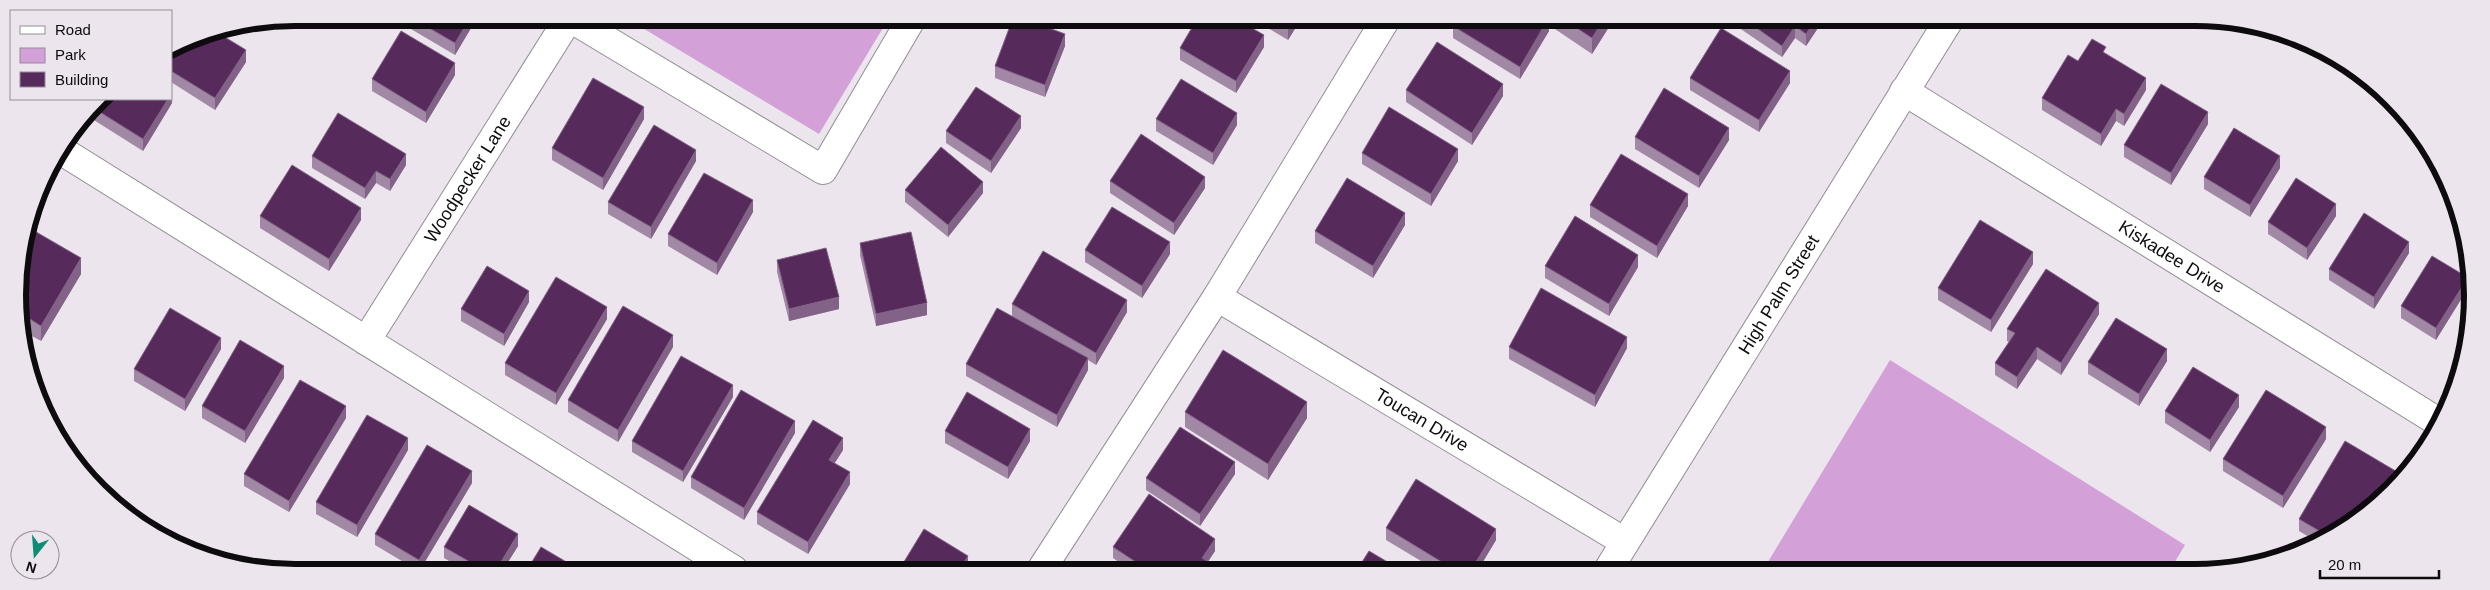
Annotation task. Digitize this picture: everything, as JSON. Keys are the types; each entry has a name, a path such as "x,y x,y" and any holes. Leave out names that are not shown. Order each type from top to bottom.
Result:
{"street":[{"name":"Woodpecker Lane","path":"366,341 565,26"},
{"path":"583,26 823,170 907,26"},
{"path":"1045,564 1217,297 1382,26"},
{"name":"High Palm Street","path":"1612,564 1945,26"},
{"name":"Kiskadee Drive","path":"1904,91 2434,418"},
{"path":"67,154 724,564"},
{"name":"Toucan Drive","path":"1217,297 1626,542"}],"green space":[{"path":"639,26 884,26 819,134"},
{"path":"1890,360 2185,545 2174,564 1767,564"}],"building":[{"path":"426,26 465,26 455,43"},
{"path":"1010,26 1044,26 1065,34 1045,85 995,66"},
{"path":"1193,26 1248,26 1264,35 1236,81 1180,48"},
{"path":"1453,26 1544,26 1520,67"},
{"path":"1574,26 1600,26 1592,38"},
{"path":"1754,26 1795,26 1782,46"},
{"path":"1795,26 1811,26 1806,34"},
{"path":"1721,28 1790,71 1759,120 1690,78"},
{"path":"401,31 455,63 426,112 372,79"},
{"path":"223,36 246,50 215,98 172,72 172,56"},
{"path":"2092,39 2106,47 2103,52 2146,78 2124,114 2116,109 2101,134 2042,98 2068,55 2078,61"},
{"path":"1437,42 1503,84 1472,133 1406,90"},
{"path":"593,78 644,107 603,178 552,148"},
{"path":"1181,79 1237,113 1213,153 1156,119"},
{"path":"2161,84 2208,112 2171,173 2124,145"},
{"path":"976,87 1021,116 991,161 946,131"},
{"path":"1664,88 1729,128 1699,176 1635,137"},
{"path":"110,100 167,100 143,139 99,112"},
{"path":"1389,107 1458,149 1431,194 1362,153"},
{"path":"338,113 406,154 390,179 376,171 365,188 312,156"},
{"path":"654,125 696,150 651,227 608,202"},
{"path":"2234,128 2280,156 2250,205 2204,177"},
{"path":"1141,134 1205,177 1174,223 1110,181"},
{"path":"941,147 983,182 948,225 905,190"},
{"path":"1621,154 1688,194 1657,246 1590,205"},
{"path":"292,165 361,208 329,259 260,216"},
{"path":"704,173 753,200 717,263 668,234"},
{"path":"1347,178 1405,213 1373,266 1315,231"},
{"path":"2296,178 2336,204 2307,248 2268,222"},
{"path":"1112,207 1170,242 1142,286 1085,250"},
{"path":"2364,213 2409,242 2374,297 2329,269"},
{"path":"1575,216 1638,255 1609,304 1545,266"},
{"path":"1980,220 2033,252 1991,320 1938,288"},
{"path":"34,231 81,258 41,326 28,317 27,313 27,277"},
{"path":"911,232 927,303 876,314 860,243"},
{"path":"826,248 839,297 789,309 777,260"},
{"path":"1043,251 1127,300 1096,353 1012,304"},
{"path":"2432,256 2463,274 2463,285 2436,328 2401,306"},
{"path":"487,266 529,291 504,334 461,309"},
{"path":"2046,269 2099,303 2061,363 2037,347 2017,377 1995,363 2015,333 2007,329"},
{"path":"556,277 607,307 556,393 505,363"},
{"path":"1541,288 1627,337 1595,395 1509,347"},
{"path":"623,306 673,335 618,430 568,400"},
{"path":"170,308 221,338 185,399 134,369"},
{"path":"997,308 1088,358 1057,415 966,364"},
{"path":"2116,318 2167,349 2139,394 2088,362"},
{"path":"240,340 284,366 245,431 202,406"},
{"path":"1223,350 1307,402 1268,464 1185,412"},
{"path":"681,356 733,385 683,471 632,441"},
{"path":"2193,367 2239,395 2210,440 2165,411"},
{"path":"300,380 346,406 289,501 244,474"},
{"path":"741,390 795,421 744,508 691,477"},
{"path":"2266,390 2326,427 2283,496 2223,459"},
{"path":"967,392 1030,429 1008,467 945,431"},
{"path":"367,415 408,438 357,525 316,502"},
{"path":"813,420 843,438 829,460 850,472 808,542 757,512"},
{"path":"1180,427 1235,462 1200,514 1146,478"},
{"path":"2345,441 2397,472 2359,508 2321,532 2299,519"},
{"path":"427,445 472,471 419,560 375,534"},
{"path":"1416,479 1496,529 1475,564 1445,564 1386,528"},
{"path":"1149,494 1215,539 1202,558 1211,564 1139,564 1113,547"},
{"path":"469,505 518,534 500,564 474,564 444,547"},
{"path":"924,529 968,556 963,564 903,564"},
{"path":"541,547 570,564 531,564"},
{"path":"1369,551 1391,564 1361,564"}]}
